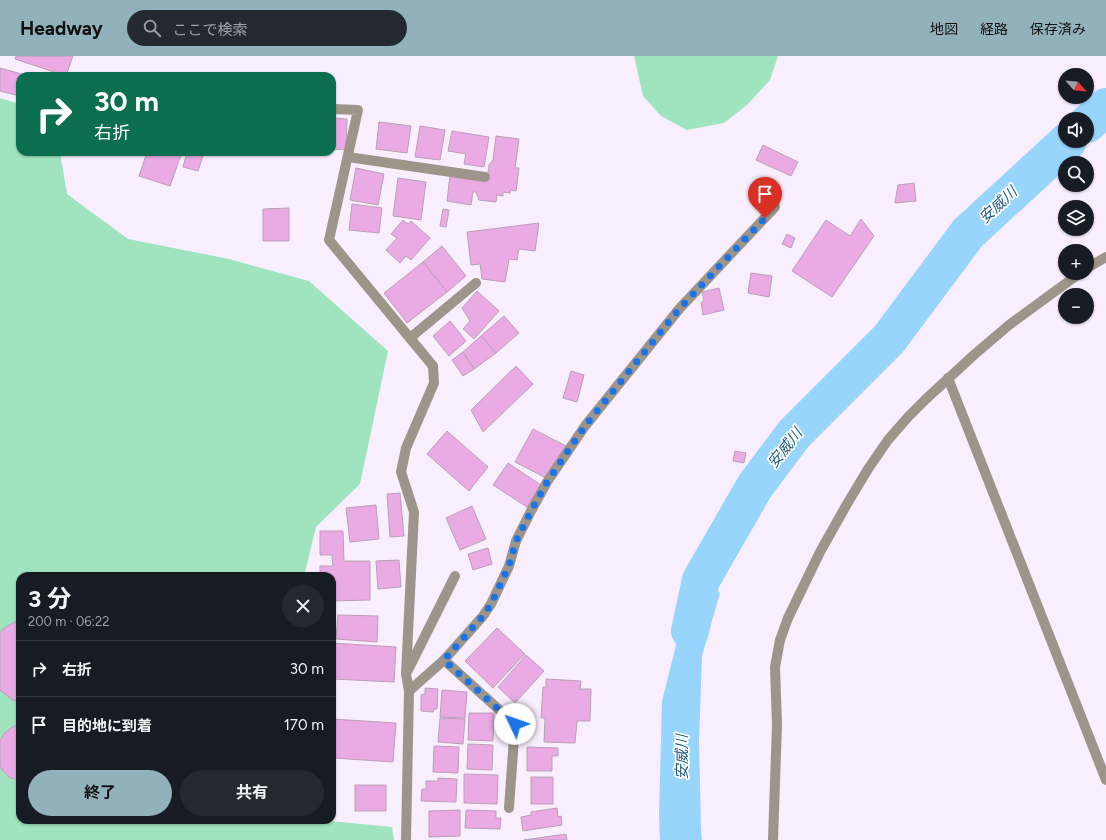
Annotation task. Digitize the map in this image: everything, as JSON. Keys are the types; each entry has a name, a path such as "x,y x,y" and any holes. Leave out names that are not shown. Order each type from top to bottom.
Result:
{"street":[{"path":"336,110 358,110 329,240 433,366 434,383 406,448 401,472 414,512 406,674 410,691 406,840"},
{"path":"348,157 485,177"},
{"path":"410,691 444,660 483,616 491,604 509,566 516,541 531,511 547,482 585,426 680,308 775,207"},
{"path":"1094,264 1106,257"},
{"path":"773,840 777,725 775,667 780,640 788,618 820,552 868,469 888,440 903,423 948,378 1009,325 1070,280"},
{"path":"410,338 476,283"},
{"path":"948,378 1106,780"},
{"path":"406,674 455,576"},
{"path":"444,660 515,724 509,808"}],"green space":[{"path":"634,56 778,56 770,80 747,105 724,123 687,130 661,116 643,96"},
{"path":"0,98 16,103 16,156 61,156 67,194 128,239 229,259 309,281 388,351 360,484 316,527 305,572 16,572 16,824 336,824 336,821 392,827 394,840 0,840"}],"water":[{"path":"701,580 720,593 702,656 699,742 702,840 660,840 659,816 662,701 692,582"}],"building":[{"path":"16,56 73,56 67,72 54,72 15,59"},
{"path":"0,68 16,72 16,95 0,91"},
{"path":"336,118 347,119 346,150 336,149"},
{"path":"379,122 411,126 407,153 376,149"},
{"path":"420,126 445,130 440,160 415,157"},
{"path":"452,131 489,137 484,167 464,164 466,154 448,151"},
{"path":"496,136 519,139 515,168 519,168 516,191 511,190 510,193 503,192 503,196 497,195 496,202 479,200 476,192 473,192 471,205 447,201 450,175 487,179 489,165 493,160"},
{"path":"763,145 798,162 791,176 756,160"},
{"path":"146,156 181,156 170,186 139,176"},
{"path":"186,156 203,156 198,171 183,167"},
{"path":"356,168 384,174 378,205 350,200"},
{"path":"398,178 426,182 421,220 393,216"},
{"path":"914,183 916,201 895,203 898,185"},
{"path":"352,204 382,208 379,233 349,230"},
{"path":"289,208 289,241 263,241 263,209"},
{"path":"443,209 449,210 446,227 440,226"},
{"path":"861,219 874,236 832,297 792,271 826,220 850,236"},
{"path":"403,220 408,224 411,221 430,238 411,260 406,256 400,263 386,250 397,238 391,234"},
{"path":"539,223 535,251 519,249 517,260 509,259 505,282 482,279 480,264 471,265 467,232"},
{"path":"787,234 795,238 791,248 782,244"},
{"path":"442,246 466,276 447,292 423,262"},
{"path":"423,262 447,292 407,323 384,293"},
{"path":"751,273 772,276 769,297 748,293"},
{"path":"719,288 724,310 703,315 701,303 704,300 702,292"},
{"path":"477,291 499,311 474,339 463,329 470,321 462,308"},
{"path":"504,316 519,333 496,353 481,336"},
{"path":"450,321 466,341 449,356 433,336"},
{"path":"481,336 496,353 474,369 463,352"},
{"path":"463,352 474,369 463,376 452,360"},
{"path":"516,366 533,384 483,432 471,410"},
{"path":"571,371 584,375 577,402 563,398"},
{"path":"533,429 566,446 548,479 515,462"},
{"path":"447,431 488,467 469,491 427,454"},
{"path":"735,451 746,453 744,463 733,461"},
{"path":"508,463 541,485 527,507 493,485"},
{"path":"400,493 404,536 390,537 387,494"},
{"path":"376,505 379,539 350,542 346,508"},
{"path":"472,506 486,539 460,550 446,518"},
{"path":"320,531 343,531 344,561 370,561 370,600 336,601 336,572 320,572 320,566 333,566 332,555 320,555"},
{"path":"488,548 492,564 473,570 468,554"},
{"path":"399,560 401,587 378,589 376,561"},
{"path":"338,615 378,616 377,642 336,639"},
{"path":"15,622 16,701 0,690 0,633 3,629"},
{"path":"497,628 525,654 493,688 465,661"},
{"path":"336,643 396,647 394,682 336,679"},
{"path":"526,655 544,671 515,703 498,687"},
{"path":"546,679 581,681 580,689 591,689 590,721 577,721 575,743 544,742 545,718 541,718 543,687 546,687"},
{"path":"425,688 438,689 437,709 434,709 433,712 421,711 421,695 425,694"},
{"path":"442,690 467,692 465,718 440,717"},
{"path":"469,713 494,713 493,741 468,740"},
{"path":"440,718 465,719 463,744 438,742"},
{"path":"336,719 396,723 393,762 336,758"},
{"path":"16,726 16,780 9,777 0,766 0,740 11,728"},
{"path":"468,744 493,745 492,770 467,769"},
{"path":"434,746 459,747 458,773 433,772"},
{"path":"527,747 558,748 558,756 552,756 552,771 527,771"},
{"path":"464,774 498,775 497,804 464,803"},
{"path":"531,777 553,777 553,804 531,804"},
{"path":"438,778 457,779 456,802 421,801 422,789 426,789 426,781 438,781"},
{"path":"355,785 386,785 386,811 355,811"},
{"path":"557,808 558,817 561,816 562,825 523,831 521,817 531,815 531,812"},
{"path":"460,810 460,836 429,837 429,811"},
{"path":"466,810 496,811 496,818 501,818 500,829 465,828"},
{"path":"566,834 567,840 524,840"}],"waterway":[{"name":"安威川","path":"1094,118 1106,107"},
{"name":"安威川","path":"690,631 701,580 755,486 794,434 889,339 968,233 1060,148"}],"route":[{"path":"515,724 444,660 483,616 491,604 500,588 509,566 516,541 531,511 547,482 585,426 680,308 765,218"}]}
